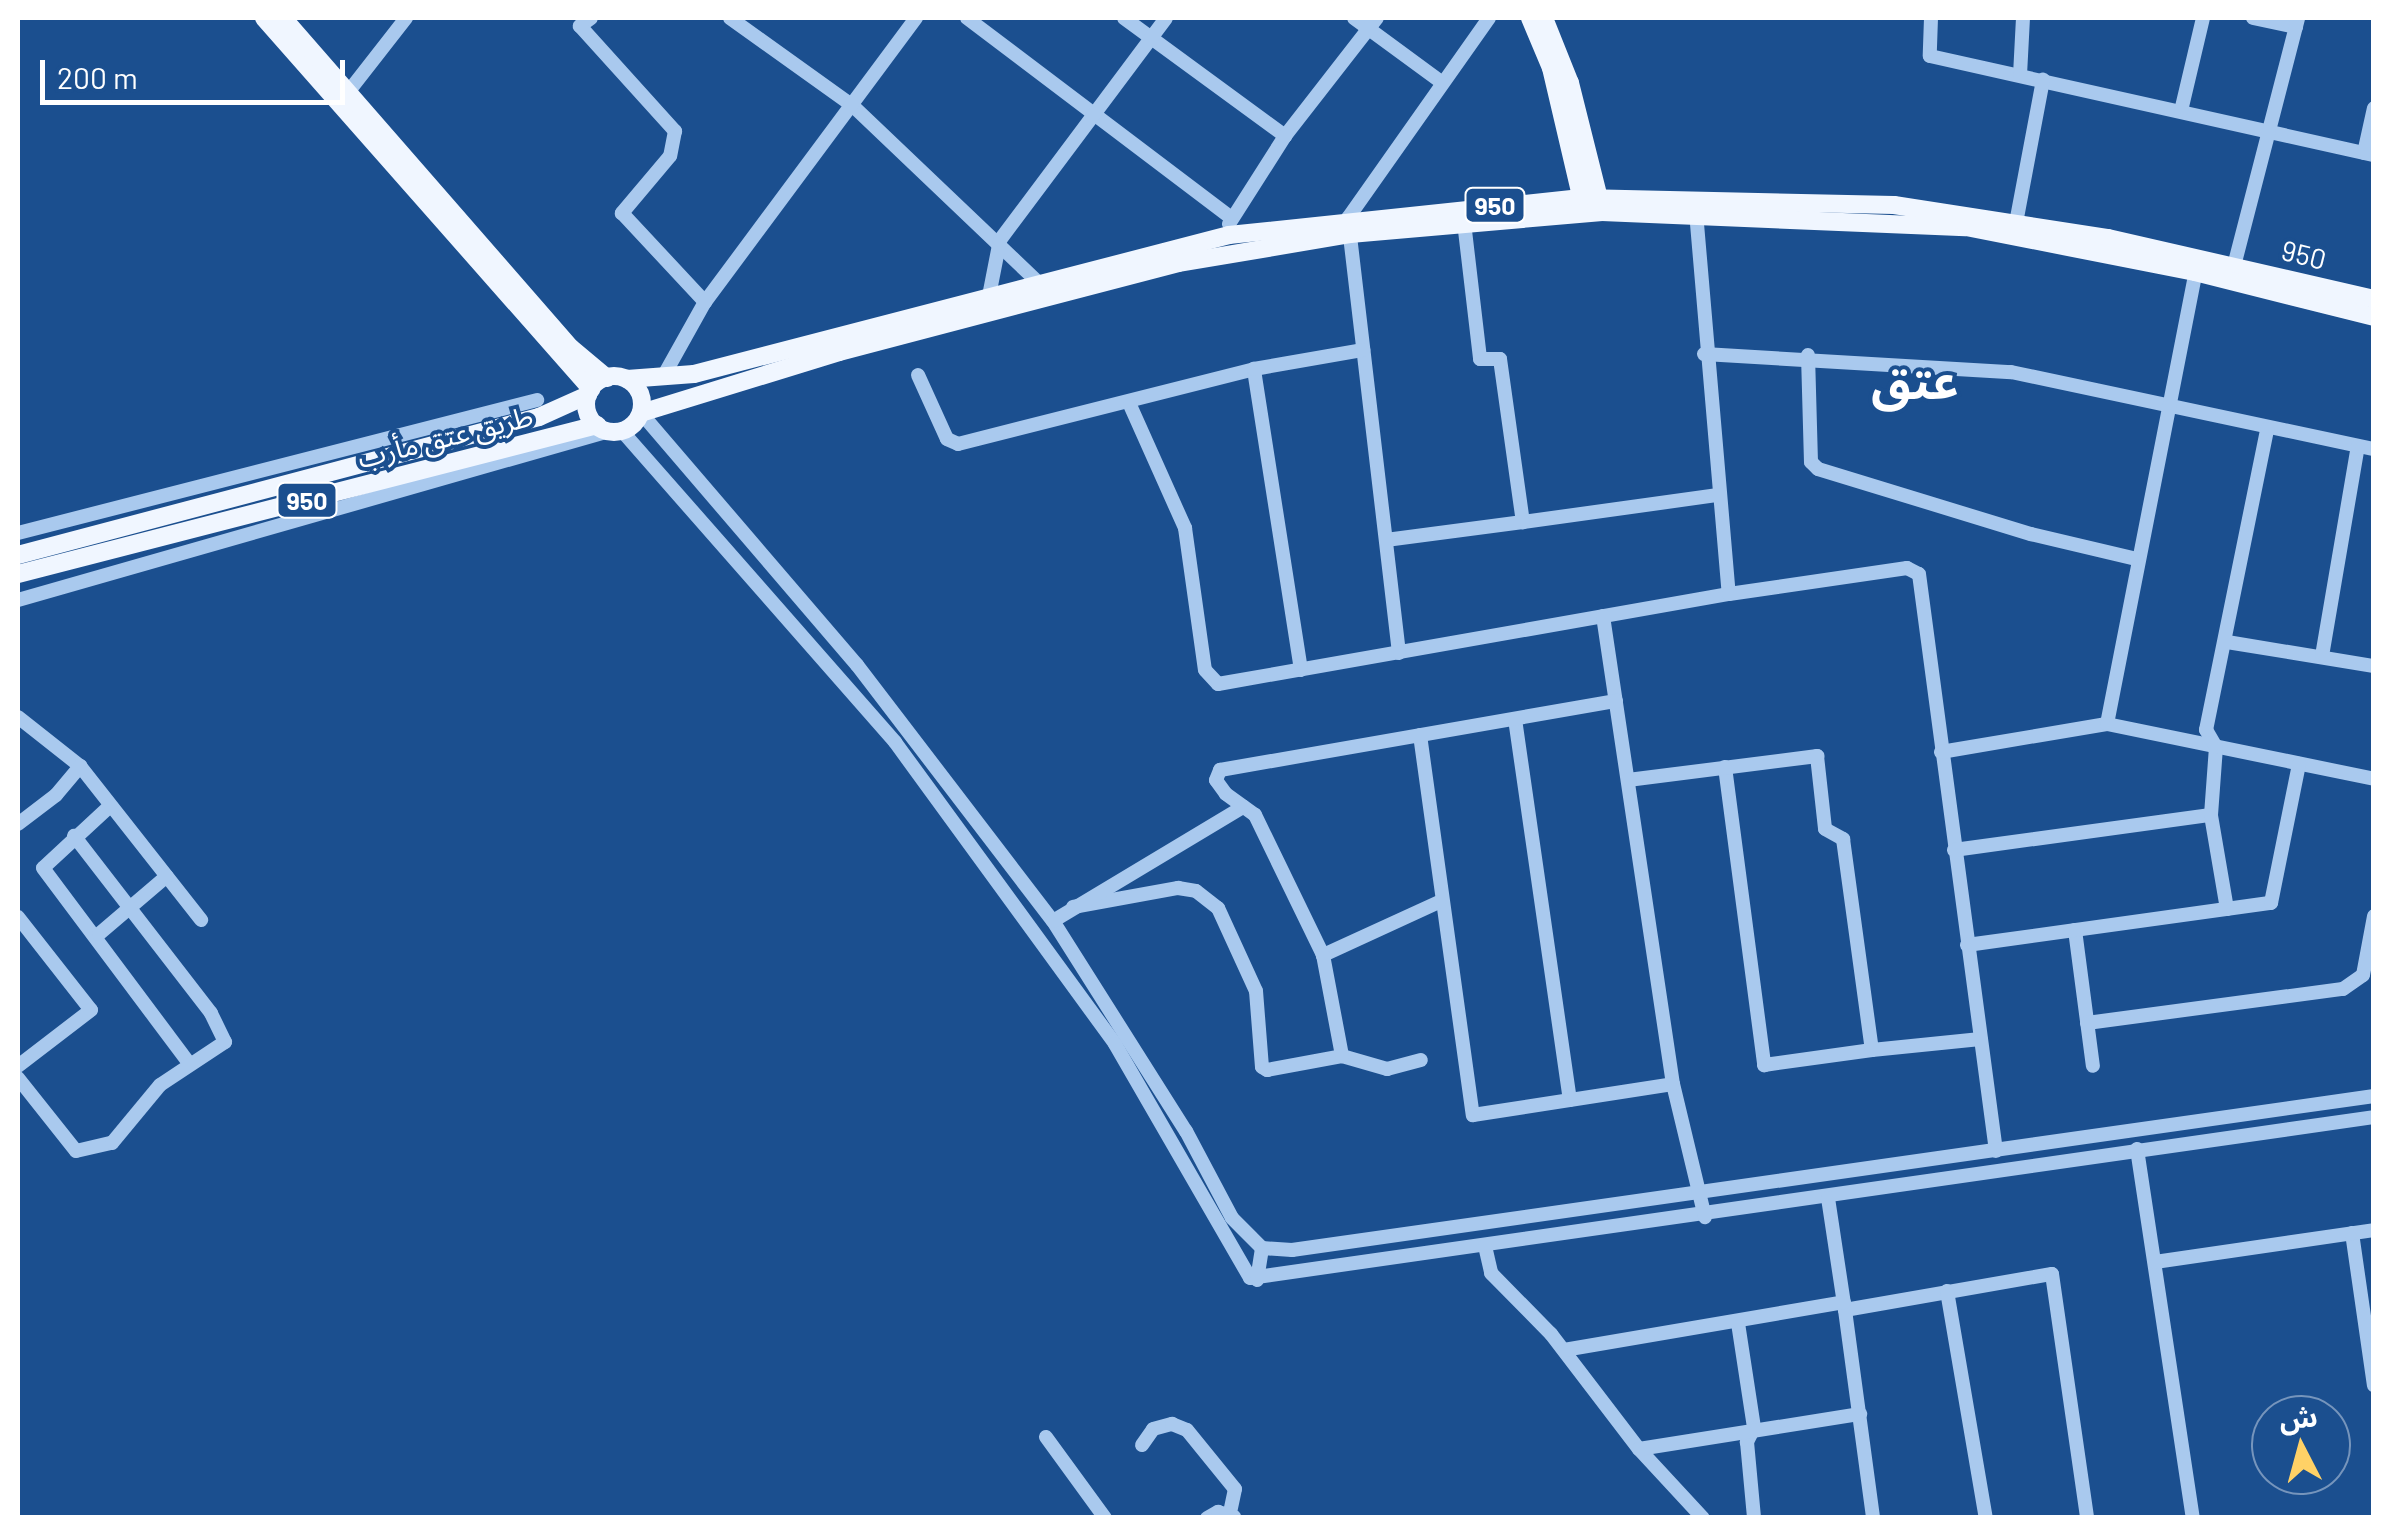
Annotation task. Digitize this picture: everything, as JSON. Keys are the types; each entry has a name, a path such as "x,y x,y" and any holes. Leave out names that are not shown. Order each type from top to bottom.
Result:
{"main road":[{"path":"264,18 343,98 571,348 607,378 626,379 640,394 641,413 609,429 590,392 343,98 283,18"},
{"path":"1530,18 1551,68 1592,205"},
{"path":"1533,201 1558,192 1577,148 1570,83 1544,18"},
{"path":"1577,148 1606,179 1646,198"},
{"name":"950","path":"641,413 1041,290 1229,226 1464,222 1646,198 1894,204 2016,223 2197,265 2374,317"},
{"name":"950","path":"626,379 663,378 989,296 1197,260 1349,226 1533,201 1966,228 2197,265 2234,266 2374,300"},
{"path":"590,392 607,378"},
{"name":"طريق عتق مأرب","path":"18,555 540,417 590,392"},
{"name":"طريق عتق مأرب","path":"18,574 609,429"}],"street":[{"path":"343,98 406,18"},
{"path":"591,18 580,26 675,132 670,156 622,213 705,302"},
{"path":"730,18 854,106 1000,240 1041,290"},
{"path":"663,378 705,302 916,18"},
{"path":"967,18 1229,226 1285,136 1373,23"},
{"path":"1124,18 1285,136"},
{"path":"989,296 1000,240 1166,18"},
{"path":"1354,18 1373,23 1441,82"},
{"path":"1400,653 1349,226 1441,82 1489,18"},
{"path":"1932,18 1930,56 2369,154 2374,108"},
{"path":"2020,75 2023,18"},
{"path":"2181,112 2203,18"},
{"path":"2234,266 2297,22 2253,18"},
{"path":"2016,223 2044,80"},
{"path":"1696,212 1704,354 1729,594"},
{"path":"1464,222 1480,360 1500,359 1523,522"},
{"path":"2108,724 2166,406 2197,265"},
{"path":"918,374 947,438 958,444 1130,405 1254,369 1364,350"},
{"path":"1704,354 1808,356 2011,372 2366,448 2322,656"},
{"path":"1808,356 1811,462 1818,468 2032,534 2137,559"},
{"path":"1254,369 1301,670"},
{"path":"18,533 537,400"},
{"path":"1130,405 1185,528 1208,677 1218,684 1729,594 1914,569 1923,582 1941,752 1980,1038 2001,1150 2011,1166"},
{"path":"641,413 857,665 1056,928 1186,1131 1232,1218 1262,1248 1292,1250 1417,1233 2374,1096"},
{"path":"18,600 609,429 895,742 1115,1044 1240,1264 1257,1280"},
{"path":"2227,909 2211,814 2216,746 2206,730 2268,429"},
{"path":"1386,540 1718,495"},
{"path":"1603,616 1673,1084 1704,1216"},
{"path":"2227,642 2374,666"},
{"path":"1342,1056 1323,955 1255,815 1216,780 1220,770 1616,701"},
{"path":"18,717 80,766 201,920"},
{"path":"1515,718 1570,1100"},
{"path":"1941,752 2108,724 2374,779"},
{"path":"1420,735 1439,902 1473,1115 1673,1084"},
{"path":"1628,780 1817,756 1825,829 1843,839 1872,1050"},
{"path":"1967,946 2271,903 2299,764"},
{"path":"18,824 56,795 80,766"},
{"path":"1725,768 1764,1065 1980,1038"},
{"path":"110,806 43,868 99,934 190,1063"},
{"path":"1044,946 1073,907 1244,807"},
{"path":"1954,850 2211,814"},
{"path":"18,1078 76,1151 112,1143 160,1085 225,1042 224,1034 74,836"},
{"path":"99,934 167,876"},
{"path":"1073,907 1178,888 1196,891 1218,908 1256,991 1262,1067 1290,1069 1342,1056 1387,1069 1422,1060"},
{"path":"1323,955 1439,902"},
{"path":"2087,1023 2343,989 2364,975 2374,916"},
{"path":"18,1066 91,1010 21,928"},
{"path":"2076,930 2093,1066"},
{"path":"1257,1280 1828,1198 2011,1166 2374,1117"},
{"path":"2137,1148 2193,1518"},
{"path":"1828,1198 1873,1518"},
{"path":"1596,1208 1599,1228"},
{"path":"2156,1262 2374,1230"},
{"path":"1417,1233 1420,1256"},
{"path":"2352,1233 2374,1385"},
{"path":"1485,1246 1491,1273 1564,1350 1639,1449 1703,1518"},
{"path":"1257,1280 1262,1248"},
{"path":"1564,1350 2052,1274 2087,1518"},
{"path":"1947,1291 1986,1518"},
{"path":"1738,1323 1754,1428 1747,1442 1754,1518"},
{"path":"1639,1449 1860,1414"},
{"path":"1142,1446 1153,1429 1172,1424 1187,1430 1227,1473 1235,1490 1232,1515 1207,1518"},
{"path":"1046,1437 1105,1518"}],"district":[{"name":"عتق","path":"1915,381"}]}
